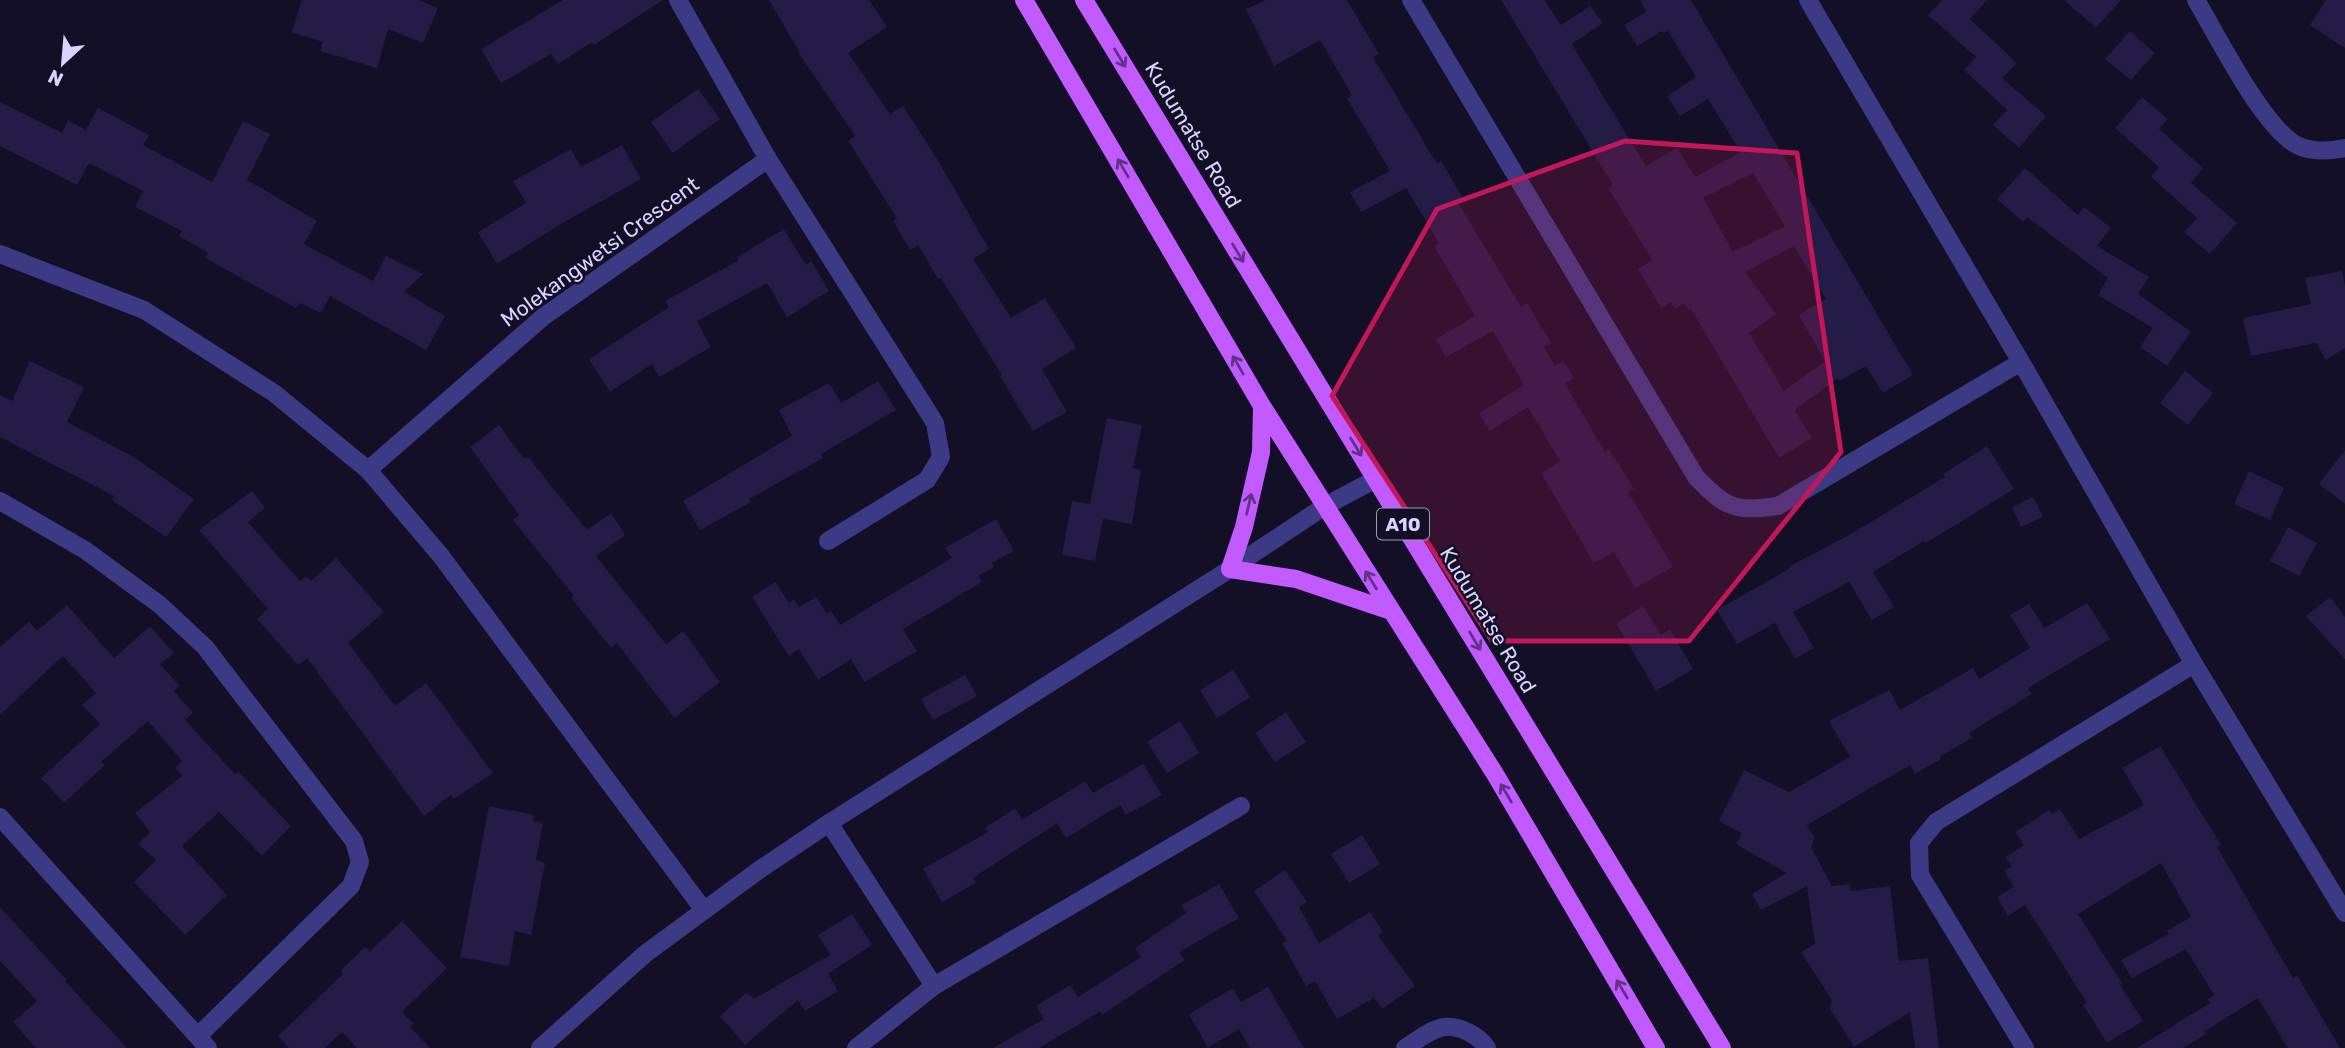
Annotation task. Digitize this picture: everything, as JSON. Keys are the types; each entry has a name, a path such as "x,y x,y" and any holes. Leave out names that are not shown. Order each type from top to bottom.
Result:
{"main road":[{"name":"A10","path":"1024,0 1262,405 1495,774 1656,1048"},
{"name":"Kudumatse Road","path":"1084,0 1722,1048"},
{"path":"1262,405 1261,452 1244,527 1230,569 1296,579 1391,611"}],"street":[{"path":"678,0 768,159 934,423 941,457 927,480 828,541"},
{"path":"1411,0 1696,477 1718,500 1745,510 1777,506 2021,362"},
{"path":"1808,0 2021,362 2194,664 2345,913"},
{"path":"2196,0 2269,120 2298,145 2325,152 2345,148"},
{"name":"Molekangwetsi Crescent","path":"368,470 543,317 768,159"},
{"path":"0,254 144,310 274,393 368,470 440,556 703,909"},
{"path":"540,1048 645,954 703,909 829,822 1325,506 1376,479"},
{"path":"0,501 85,550 160,604 196,638 354,841 360,862 351,886 203,1042 0,817"},
{"path":"2025,1048 1920,875 1919,843 1936,822 2194,664"},
{"path":"856,1048 934,986 1241,806"},
{"path":"829,822 934,986"},
{"path":"1405,1048 1445,1027 1464,1031 1481,1039 1487,1048"}],"highlighted area":[{"path":"1625,141 1797,153 1841,452 1689,641 1492,641 1332,396 1437,209"}],"building":[{"path":"302,0 419,0 438,8 423,43 388,29 377,68 320,51 323,42 292,32"},
{"path":"563,0 663,0 594,45 592,42 558,64 551,54 501,83 481,49"},
{"path":"769,0 869,0 887,27 848,53 890,114 903,106 940,164 989,249 973,259 1011,318 1045,298 1076,348 1042,369 1067,412 1033,431 1000,376 1002,375 941,278 938,279 918,245 910,250 893,220 897,218 848,141 855,136 798,52"},
{"path":"1266,0 1347,0 1379,54 1373,57 1437,164 1441,161 1465,201 1459,204 1521,307 1527,303 1551,343 1544,347 1555,366 1563,361 1574,378 1565,384 1605,452 1609,449 1634,489 1628,492 1673,567 1635,588 1614,552 1594,563 1541,473 1560,461 1528,407 1490,431 1479,413 1524,385 1493,331 1446,357 1436,339 1475,316 1434,246 1439,243 1406,188 1361,212 1350,192 1390,171 1347,98 1352,95 1320,40 1274,66 1246,9"},
{"path":"1501,0 1545,0 1561,25 1590,6 1603,23 1572,44 1603,96 1646,166 1677,148 1695,177 1741,152 1708,99 1680,116 1667,96 1696,77 1668,31 1662,31 1637,46 1624,25 1646,12 1640,0 1691,0 1913,375 1883,393 1866,366 1839,381 1838,378 1795,410 1812,438 1779,458 1691,309 1688,310 1684,303 1675,309 1671,302 1661,308 1638,269 1652,260 1608,188 1613,185","holes":["1753,173 1785,226 1733,252 1703,198","1794,246 1826,299 1799,315 1825,361 1784,391 1749,333 1776,314 1745,272"]},
{"path":"1942,0 1987,0 1970,19 2017,63 2002,78 2046,116 2019,148 1993,125 2007,110 1964,70 1976,57 1928,15"},
{"path":"2064,0 2121,0 2096,28"},
{"path":"2326,0 2345,0 2345,48 2310,25"},
{"path":"2130,31 2155,53 2131,80 2105,59"},
{"path":"698,89 720,119 673,153 651,122"},
{"path":"2142,97 2168,119 2159,129 2203,168 2191,183 2237,223 2210,254 2184,232 2197,218 2151,177 2159,167 2115,128"},
{"path":"0,102 62,133 68,120 86,130 98,108 149,135 143,145 212,182 243,121 270,134 247,180 317,221 304,244 373,281 386,256 423,274 404,292 445,316 426,350 330,296 321,313 301,303 296,308 205,258 208,253 179,236 182,231 135,207 143,191 89,163 77,185 0,146"},
{"path":"622,145 641,179 497,264 478,232 526,203 513,181 571,149 581,167"},
{"path":"2025,168 2078,215 2084,207 2111,228 2097,246 2149,277 2138,294 2191,332 2167,366 2140,347 2153,328 2098,295 2108,278 2027,217 2023,222 1997,199"},
{"path":"784,229 806,265 811,261 829,291 787,317 767,283 697,321 711,347 659,377 652,364 610,392 589,359 669,307 665,301 739,260 737,257"},
{"path":"2342,271 2345,286 2345,348 2326,360 2316,343 2251,356 2243,318 2311,304 2305,278"},
{"path":"30,361 84,387 67,422 132,456 194,499 166,537 112,500 114,496 0,437 0,395 12,401"},
{"path":"2185,371 2213,393 2188,425 2160,403"},
{"path":"878,381 896,410 821,454 823,458 700,530 683,501 792,436 779,410 829,383 841,403"},
{"path":"1107,418 1142,425 1133,468 1141,470 1132,524 1103,519 1095,561 1062,555 1072,501 1090,504"},
{"path":"499,425 524,459 528,457 587,530 611,513 625,535 596,556 666,644 683,631 720,682 674,718 617,643 611,648 571,598 574,596 513,520 519,515 470,447"},
{"path":"1987,446 2014,489 1873,572 1894,607 1872,620 1849,582 1793,612 1814,648 1795,659 1775,623 1737,644 1717,610 1945,477 1943,474"},
{"path":"2345,450 2345,504 2319,484"},
{"path":"2249,471 2284,488 2270,520 2234,504"},
{"path":"252,491 265,508 248,522 300,581 306,576 311,581 336,558 384,612 348,643 395,706 426,683 493,773 454,799 451,795 424,816 307,658 298,665 257,619 268,609 199,530"},
{"path":"2033,497 2043,517 2021,527 2012,507"},
{"path":"996,519 1014,551 992,563 994,567 978,576 982,582 903,629 917,651 864,682 851,659 818,680 799,649 789,656 752,597 776,582 789,603 794,599 799,607 816,597 827,614 831,611 840,625 952,558 945,548"},
{"path":"2288,527 2317,543 2299,576 2270,561"},
{"path":"2330,597 2345,617 2345,659 2306,616"},
{"path":"2087,603 2110,639 2028,688 2032,694 1969,733 1972,738 1940,756 1941,759 1915,774 1910,765 1807,825 1815,838 1811,847 1832,886 1850,884 1851,891 1890,886 1899,961 1928,958 1939,1048 1915,1048 1910,1012 1854,1047 1830,1009 1832,1000 1801,952 1815,944 1807,886 1761,910 1752,894 1786,873 1736,844 1742,833 1719,821 1744,770 1789,792 1850,757 1829,721 1889,690 1900,710 1973,668 1979,679 2030,648 2010,615 2029,604 2044,628"},
{"path":"67,605 114,658 150,626 174,653 160,664 180,686 174,691 193,713 185,720 235,774 238,771 291,826 262,856 219,812 182,846 227,895 185,935 134,882 156,860 138,844 150,832 135,813 182,776 175,768 182,761 148,721 101,762 105,765 64,803 41,778 100,724 82,705 96,693 63,656 0,715 0,647 29,622 37,631"},
{"path":"1643,606 1661,635 1670,629 1693,669 1656,691 1616,623"},
{"path":"1233,670 1250,697 1217,718 1200,690"},
{"path":"965,675 977,696 933,720 921,699"},
{"path":"1286,712 1306,742 1275,762 1255,733"},
{"path":"1180,721 1199,753 1167,773 1147,742"},
{"path":"2160,746 2221,845 2217,847 2293,978 2297,975 2340,1048 2288,1048 2258,998 2183,1048 2137,1048 2210,1003 2207,999 2214,995 2186,949 2132,978 2121,960 2169,934 2167,931 2191,917 2161,863 2078,914 2143,1021 2107,1043 2083,1005 2087,1003 2025,905 2008,916 1997,897 2014,887 2004,871 2012,866 2006,857 2024,845 2015,832 2049,810 2052,814 2060,809 2079,839 2144,805 2122,768"},
{"path":"1143,764 1162,795 1126,815 1120,805 1066,838 1057,823 973,878 976,883 942,902 923,869 988,832 985,828 1015,808 1022,820 1085,781 1093,793"},
{"path":"489,806 534,815 533,821 543,823 536,860 545,863 531,935 515,931 509,966 460,957"},
{"path":"1362,835 1380,864 1349,883 1331,854"},
{"path":"1285,870 1307,902 1299,907 1319,943 1370,912 1383,932 1378,935 1415,986 1382,1009 1374,998 1337,1019 1315,981 1306,986 1282,943 1287,941 1254,891"},
{"path":"1219,884 1239,918 1179,952 1185,960 1102,1015 1100,1012 1039,1048 993,1048 1044,1019 1036,1006 1070,985 1078,997 1141,957 1135,948 1186,913 1182,905"},
{"path":"0,907 127,1048 36,1048 13,1022 37,1001 0,961"},
{"path":"852,914 872,945 828,974 838,991 805,1011 798,1000 745,1045 720,1016 747,992 754,999 830,955 818,935"},
{"path":"402,921 447,968 402,1012 414,1024 410,1027 430,1048 357,1048 342,1032 325,1048 289,1048 278,1036 343,974 340,971 365,947 370,951"},
{"path":"1268,987 1304,1048 1250,1048 1239,1029 1208,1048 1189,1014 1233,988 1241,1002"}]}
